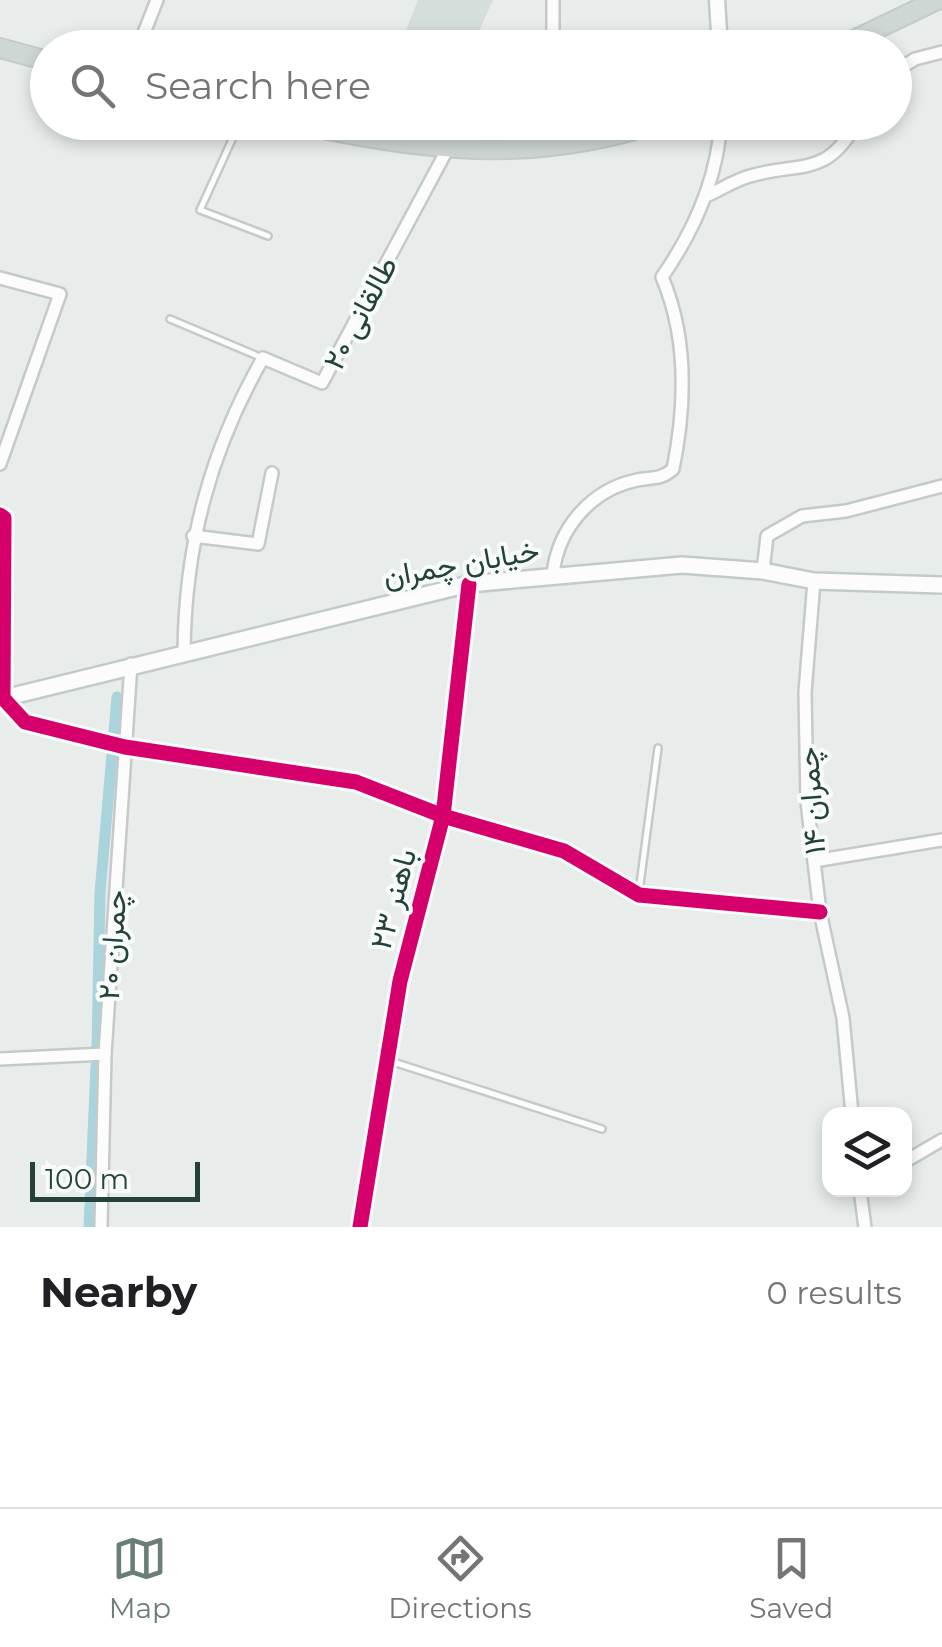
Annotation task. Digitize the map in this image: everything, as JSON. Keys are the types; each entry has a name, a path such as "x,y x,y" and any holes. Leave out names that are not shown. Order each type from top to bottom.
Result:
{"main road":[{"path":"874,30 937,0"},
{"path":"0,48 30,56"},
{"path":"391,140 447,150 531,151 593,140"},
{"name":"خیابان چمران","path":"1,699 469,584 682,565 763,571 814,581 942,585"}],"street":[{"path":"145,30 157,0"},
{"path":"553,0 553,30"},
{"path":"717,0 719,30"},
{"path":"912,61 942,52"},
{"path":"531,151 534,140"},
{"path":"553,574 566,530 585,506 609,490 656,479 673,469 683,424 683,358 662,277 684,246 706,196 717,140"},
{"path":"706,196 751,175 793,172 842,150 847,140"},
{"name":"طالقانی ۲۰","path":"263,358 322,383 447,150"},
{"path":"0,278 60,294 0,464"},
{"path":"184,652 193,536 213,462 263,358"},
{"path":"193,536 258,544 272,473"},
{"path":"763,571 767,536 802,516 846,511 942,486"},
{"path":"0,515 1,699 25,722 126,747 356,782 443,816 564,851 639,895 820,912"},
{"name":"چمران ۱۴","path":"814,581 805,692 807,802 820,912 843,1018 851,1107"},
{"name":"باهنر ۲۳","path":"360,1227 400,981 443,816 469,584"},
{"name":"چمران ۲۰","path":"101,1227 105,1054 131,664"},
{"path":"814,862 942,840"},
{"path":"0,1059 105,1054"},
{"path":"912,1157 942,1140"},
{"path":"861,1197 865,1227"}],"lane":[{"path":"232,140 200,210 268,236"},
{"name":"طالقانی ۲۰","path":"170,320 263,358"},
{"path":"639,895 658,748"},
{"path":"387,1060 602,1129"}],"shaded area":[{"path":"418,0 493,0 480,30 406,30"}],"waterway":[{"path":"97,1049 100,893 117,697"},
{"path":"89,1227 96,1066"}],"cycle path":[{"path":"0,515 4,518 3,698 25,722 125,747 356,782 443,816 564,851 639,895 820,912"},
{"path":"360,1227 400,981 443,816 469,584"}]}
